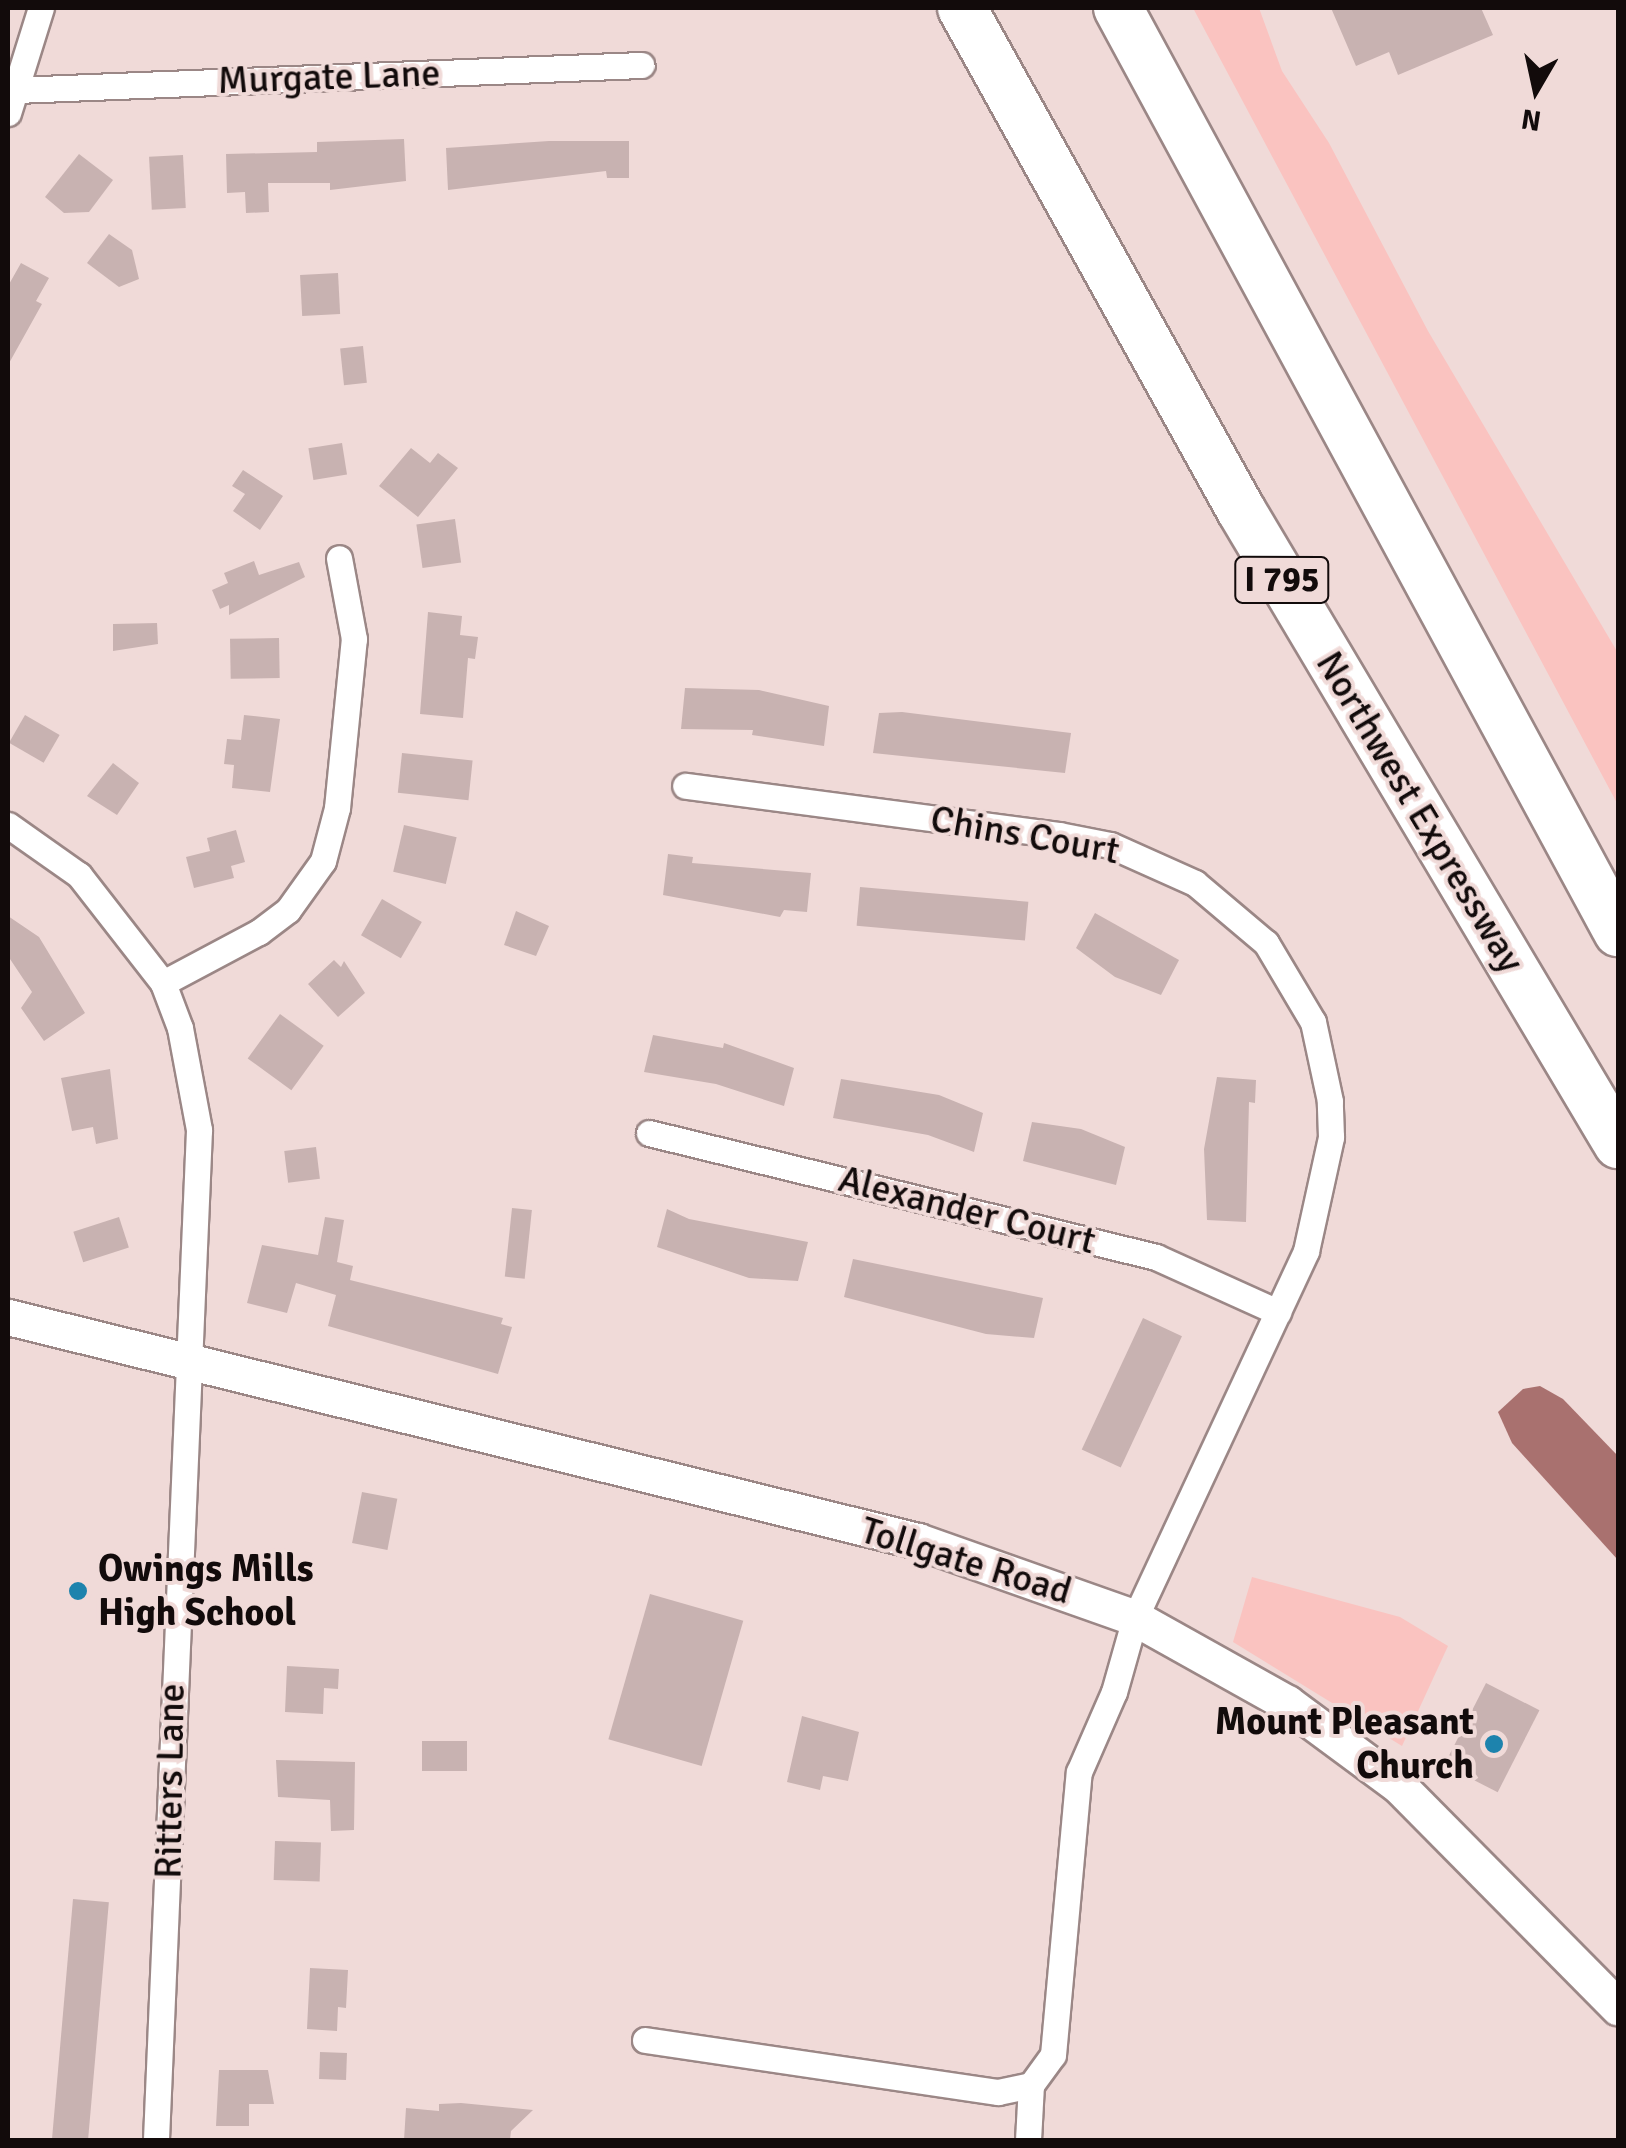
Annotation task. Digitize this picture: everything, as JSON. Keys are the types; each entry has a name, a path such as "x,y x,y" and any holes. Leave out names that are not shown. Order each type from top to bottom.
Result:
{"highway":[{"name":"Northwest Expressway","path":"962,8 1241,510 1618,1144"},
{"path":"1118,8 1618,932"}],"street":[{"path":"12,101 42,8"},
{"name":"Murgate Lane","path":"12,101 642,65"},
{"path":"163,983 260,932 288,910 323,862 337,808 354,639 339,558"},
{"name":"Chins Court","path":"685,786 1110,845 1156,862 1233,909 1266,944 1314,1022 1330,1101 1319,1210 1278,1312 1135,1618 1114,1692 1078,1772 1053,2055 1032,2085"},
{"name":"Ritters Lane","path":"8,825 78,874 163,983 180,1028 200,1130 156,2140"},
{"name":"Alexander Court","path":"649,1133 1156,1257 1278,1312"},
{"name":"Tollgate Road","path":"8,1316 918,1541 1135,1618 1287,1703 1398,1785 1618,2007"},
{"path":"645,2040 998,2092 1032,2085 1028,2140"}],"shaded area":[{"path":"1193,8 1259,8 1282,71 1329,143 1428,331 1618,653 1618,805"},
{"path":"1540,1386 1563,1399 1618,1456 1618,1560 1512,1443 1498,1412 1523,1389"},
{"path":"1252,1577 1400,1617 1448,1646 1402,1746 1233,1642"}],"building":[{"path":"1331,8 1481,8 1493,35 1398,75 1389,52 1356,66"},
{"path":"404,139 406,181 330,190 330,183 268,183 269,212 246,213 245,192 227,193 226,154 317,152 317,142"},
{"path":"549,141 629,141 629,178 607,178 606,171 448,190 446,148"},
{"path":"79,154 113,180 89,212 64,213 45,197"},
{"path":"183,155 186,208 152,210 149,157"},
{"path":"109,234 132,250 139,279 119,287 87,263"},
{"path":"21,263 49,278 36,301 42,304 8,365 8,286"},
{"path":"338,273 340,314 302,316 300,275"},
{"path":"363,346 367,383 344,385 340,348"},
{"path":"342,443 347,475 313,480 308,448"},
{"path":"411,448 430,463 438,453 458,468 418,517 379,486"},
{"path":"243,470 283,496 260,530 233,511 245,494 232,486"},
{"path":"455,519 461,563 423,568 416,524"},
{"path":"254,561 259,575 299,562 305,577 229,615 229,605 220,609 212,590 228,583 224,573"},
{"path":"428,612 462,616 460,635 478,637 475,659 468,658 463,718 420,714"},
{"path":"157,623 158,644 113,651 113,624"},
{"path":"279,638 280,678 231,679 230,639"},
{"path":"685,688 759,690 829,706 824,746 752,735 753,730 681,729"},
{"path":"902,712 1071,733 1065,773 873,753 879,713"},
{"path":"25,715 60,735 44,763 9,743"},
{"path":"244,715 280,719 270,792 232,788 234,765 224,764 227,739 241,740"},
{"path":"402,753 473,760 468,800 398,793"},
{"path":"113,763 139,783 117,815 87,796"},
{"path":"404,825 457,837 446,884 393,872"},
{"path":"236,830 245,862 231,866 234,878 194,888 186,857 210,851 207,838"},
{"path":"668,854 693,857 692,863 811,873 807,912 784,910 780,917 663,895"},
{"path":"860,887 1028,902 1025,941 857,926"},
{"path":"382,899 422,922 401,958 361,935"},
{"path":"516,911 549,926 536,956 504,945"},
{"path":"1095,913 1179,960 1161,995 1115,977 1076,948"},
{"path":"8,916 39,937 85,1013 44,1041 21,1008 32,992 8,956"},
{"path":"334,960 341,967 344,961 365,993 338,1017 308,984"},
{"path":"280,1014 324,1046 291,1090 248,1058"},
{"path":"653,1035 723,1048 724,1043 794,1068 784,1106 716,1084 644,1072"},
{"path":"110,1069 118,1139 96,1144 93,1127 72,1131 61,1078"},
{"path":"1217,1077 1256,1080 1255,1103 1249,1102 1246,1222 1207,1220 1204,1149"},
{"path":"841,1079 939,1095 983,1113 974,1152 928,1135 833,1118"},
{"path":"1032,1122 1081,1129 1125,1147 1116,1185 1023,1161"},
{"path":"316,1147 320,1179 288,1183 284,1151"},
{"path":"512,1208 532,1210 525,1279 505,1277"},
{"path":"667,1209 689,1219 808,1242 798,1281 749,1278 657,1247"},
{"path":"119,1217 129,1247 83,1262 73,1232"},
{"path":"325,1217 344,1220 337,1262 353,1266 350,1280 503,1318 501,1324 512,1327 498,1374 328,1326 336,1295 296,1283 287,1313 247,1303 262,1245 318,1255"},
{"path":"853,1259 1043,1298 1034,1338 986,1334 844,1297"},
{"path":"1143,1318 1182,1336 1121,1468 1082,1449"},
{"path":"362,1492 397,1499 387,1550 352,1543"},
{"path":"650,1594 743,1621 702,1766 608,1739"},
{"path":"287,1666 339,1669 338,1689 324,1688 323,1714 285,1712"},
{"name":"Mount Pleasant Church","path":"1486,1683 1539,1710 1498,1792 1444,1765"},
{"path":"802,1716 859,1732 848,1781 823,1776 820,1790 787,1782"},
{"path":"422,1741 467,1741 467,1771 422,1771"},
{"path":"276,1760 355,1762 354,1830 331,1831 330,1800 278,1797"},
{"path":"275,1841 321,1843 320,1882 274,1880"},
{"path":"73,1899 109,1902 88,2140 52,2140"},
{"path":"310,1968 348,1970 346,2008 338,2007 337,2031 307,2029"},
{"path":"320,2052 347,2053 346,2080 319,2079"},
{"path":"219,2070 268,2070 274,2104 249,2104 249,2126 216,2126"},
{"path":"439,2104 533,2110 511,2131 510,2140 404,2140 406,2108 439,2111"}],"place":[{"name":"Owings Mills High School","path":"78,1591"},
{"name":"Mount Pleasant Church","path":"1494,1744"}]}
